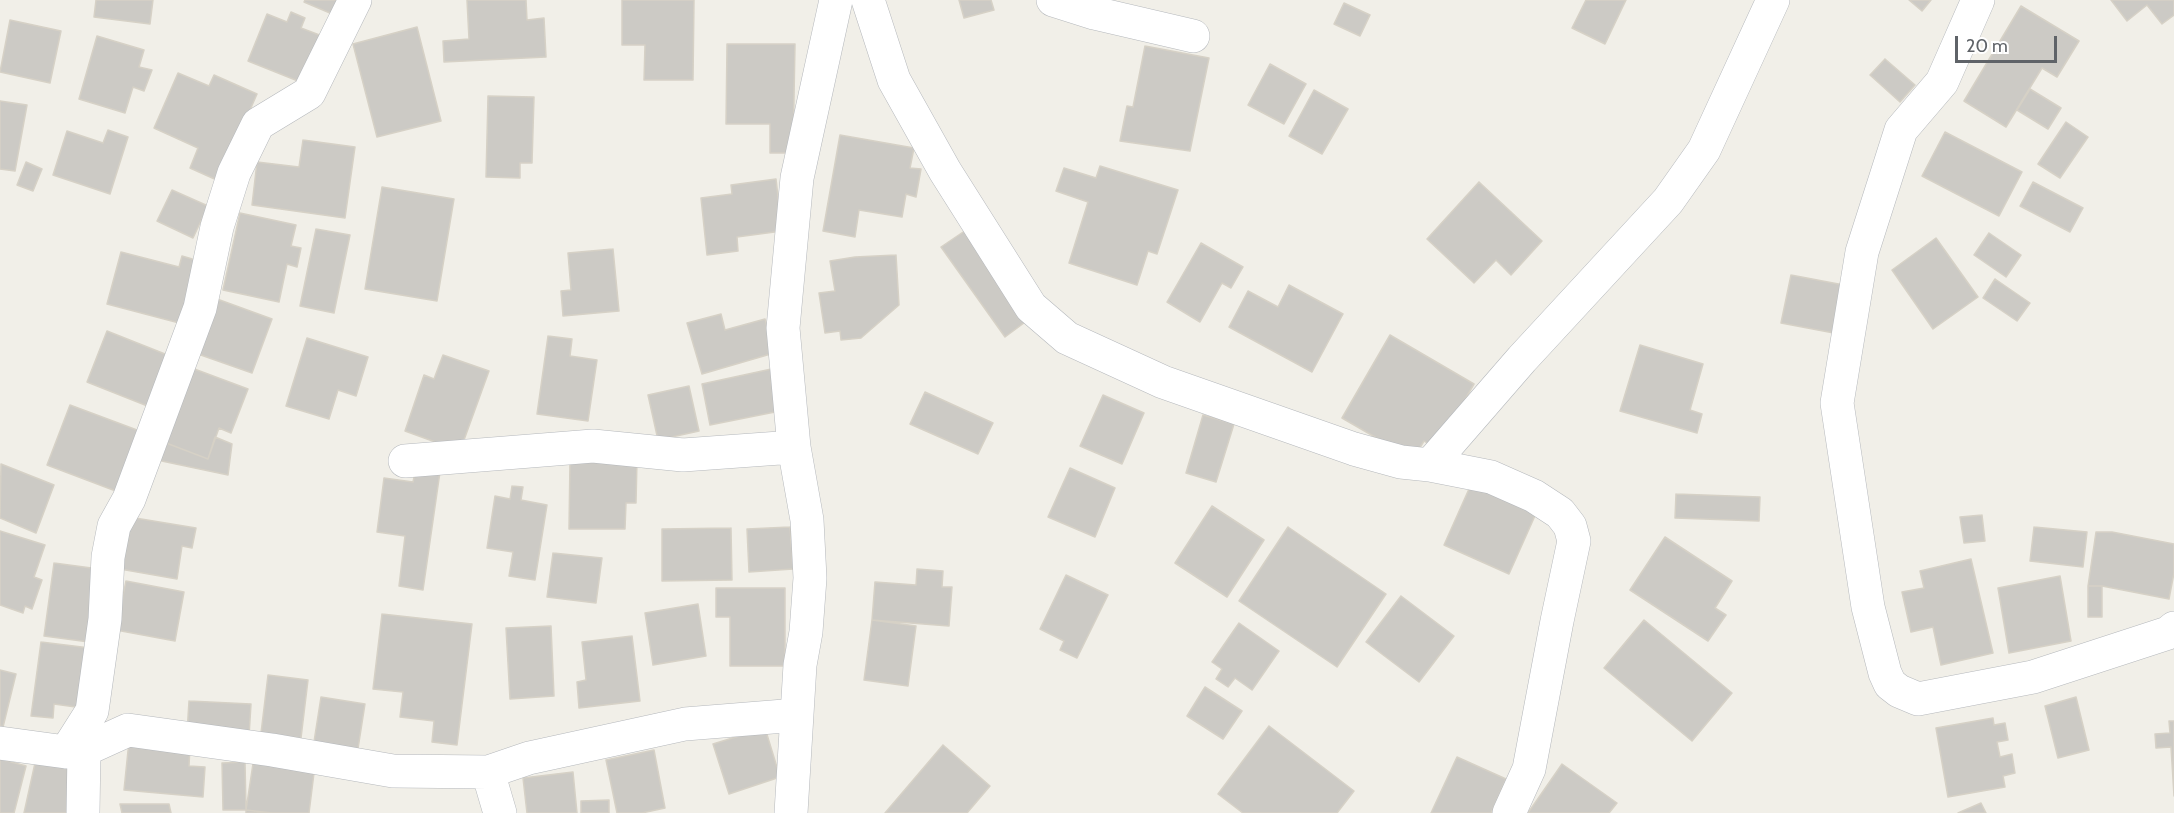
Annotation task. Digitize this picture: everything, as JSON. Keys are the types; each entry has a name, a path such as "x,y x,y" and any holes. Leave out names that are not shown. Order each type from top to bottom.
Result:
{"street":[{"path":"83,813 75,751 92,711 105,619 108,557 114,526 129,499 200,308 217,227 234,173 258,124 309,93 355,0"},
{"path":"791,813 796,715 810,578 807,520 794,447 783,328 796,178 836,0"},
{"path":"868,0 894,80 945,171 1031,307 1067,338 1163,382 1354,449 1401,462 1430,465 1491,477 1534,496 1560,513 1570,526 1574,541 1529,769 1509,813"},
{"path":"1053,0 1094,13 1193,36"},
{"path":"1430,465 1522,359 1668,201 1704,150 1773,0"},
{"path":"1978,0 1942,82 1902,129 1862,252 1837,402 1868,607 1885,673 1890,684 1899,691 1918,699 2033,677 2168,633 2174,628"},
{"path":"405,461 592,446 682,455 794,447"},
{"path":"0,743 75,751 128,730 260,748 393,771 488,772 529,758 685,723 796,715"},
{"path":"488,772 500,813"}],"building":[{"path":"96,0 153,0 150,24 94,17"},
{"path":"305,0 344,0 337,16 304,2"},
{"path":"467,0 526,0 527,20 544,18 546,57 444,62 443,41 469,39"},
{"path":"622,0 694,0 693,80 644,80 645,45 622,45"},
{"path":"959,0 991,0 994,10 964,18"},
{"path":"1586,0 1626,0 1605,44 1572,28"},
{"path":"1909,0 1931,0 1922,11"},
{"path":"2111,0 2174,0 2174,15 2162,24 2147,5 2127,21"},
{"path":"1344,3 1370,15 1360,36 1334,24"},
{"path":"2021,6 2079,41 2057,77 2042,68 2006,127 1964,101"},
{"path":"291,12 305,18 301,28 322,36 303,83 248,61 267,14 287,22"},
{"path":"10,20 61,31 50,83 0,72"},
{"path":"417,27 441,121 377,137 353,44"},
{"path":"97,36 144,50 139,67 152,70 144,91 133,87 125,113 79,99"},
{"path":"727,44 795,44 793,153 770,153 770,124 726,124"},
{"path":"1145,46 1209,58 1190,151 1120,141 1127,106 1133,107"},
{"path":"1885,59 1915,85 1900,102 1870,75"},
{"path":"1270,64 1306,84 1284,124 1248,105"},
{"path":"178,73 209,86 214,75 257,94 219,181 190,168 198,148 154,128"},
{"path":"2030,89 2061,108 2048,129 2017,110"},
{"path":"1314,90 1348,109 1322,154 1289,136"},
{"path":"488,96 534,97 532,163 520,163 520,178 486,177"},
{"path":"0,101 27,105 15,171 0,169"},
{"path":"2066,122 2088,137 2060,178 2038,164"},
{"path":"108,130 128,137 110,194 53,175 67,131 103,143"},
{"path":"1945,132 2022,172 1999,216 1922,176"},
{"path":"840,135 914,148 910,168 921,169 916,197 906,194 902,217 859,210 855,237 823,231"},
{"path":"303,140 355,147 345,218 252,205 257,162 299,167"},
{"path":"26,162 42,169 33,191 17,185"},
{"path":"1100,166 1178,190 1157,254 1148,251 1137,285 1069,263 1088,202 1056,191 1064,168 1096,178"},
{"path":"776,179 782,231 737,237 738,251 707,255 701,198 732,194 731,185"},
{"path":"1479,182 1542,241 1511,275 1496,260 1474,283 1427,239"},
{"path":"2033,182 2083,208 2070,232 2020,206"},
{"path":"382,187 454,199 437,301 365,289"},
{"path":"172,190 208,206 193,238 157,221"},
{"path":"240,213 296,225 291,246 301,248 297,267 287,264 279,302 223,290"},
{"path":"969,228 1032,317 1005,337 941,247"},
{"path":"316,229 350,235 334,313 300,306"},
{"path":"1989,233 2021,255 2006,277 1974,255"},
{"path":"1936,238 1978,297 1933,329 1892,270"},
{"path":"1201,243 1243,267 1231,288 1222,283 1200,322 1167,302"},
{"path":"613,249 619,311 563,316 561,291 571,290 568,253"},
{"path":"121,252 179,267 182,256 199,261 183,324 107,304"},
{"path":"896,255 899,305 861,338 841,340 840,331 825,333 819,293 835,291 830,261"},
{"path":"1791,275 1849,286 1839,334 1781,323"},
{"path":"1995,279 2030,303 2017,321 1983,298"},
{"path":"1289,285 1343,314 1312,372 1229,327 1248,291 1278,307"},
{"path":"217,299 272,319 252,373 198,354"},
{"path":"721,314 725,330 765,319 774,353 702,374 687,323"},
{"path":"107,331 170,356 150,407 87,382"},
{"path":"1390,335 1474,384 1436,449 1424,441 1413,459 1342,418"},
{"path":"548,336 572,339 570,356 597,360 588,421 537,414"},
{"path":"307,338 368,357 356,396 338,390 329,419 286,406"},
{"path":"1640,345 1703,364 1690,410 1702,414 1697,433 1620,411"},
{"path":"443,355 489,371 460,451 405,431 424,375 434,379"},
{"path":"189,367 248,389 231,433 219,428 208,459 161,441"},
{"path":"776,368 785,410 710,425 702,384"},
{"path":"689,386 699,431 658,440 648,395"},
{"path":"925,392 993,423 978,454 910,424"},
{"path":"1103,395 1144,413 1122,464 1080,446"},
{"path":"70,405 145,433 121,493 47,465"},
{"path":"1203,415 1234,424 1216,482 1186,473"},
{"path":"215,437 232,444 228,475 157,460 161,441 208,459"},
{"path":"570,460 637,460 636,503 626,503 625,529 569,529"},
{"path":"1,464 54,485 36,533 0,518"},
{"path":"416,468 440,472 423,590 399,586 405,536 377,532 384,478 413,482"},
{"path":"1070,468 1115,488 1095,537 1048,517"},
{"path":"1473,480 1538,509 1509,574 1444,545"},
{"path":"512,486 523,487 521,500 547,505 535,580 509,576 513,552 487,548 495,496 510,499"},
{"path":"1676,494 1760,497 1759,521 1675,518"},
{"path":"1212,506 1264,540 1227,597 1175,563"},
{"path":"1982,515 1985,541 1964,543 1960,517"},
{"path":"129,517 196,528 192,548 182,546 177,579 120,569"},
{"path":"790,527 793,569 749,572 747,529"},
{"path":"1288,527 1386,594 1337,667 1239,601"},
{"path":"2034,527 2087,532 2083,567 2030,561"},
{"path":"731,528 732,580 662,581 662,529"},
{"path":"0,531 45,545 34,577 42,580 32,609 25,606 23,613 0,605"},
{"path":"2096,532 2112,532 2174,544 2174,573 2169,599 2102,586 2088,586"},
{"path":"1665,537 1732,581 1715,608 1726,615 1708,641 1630,590"},
{"path":"553,553 602,558 596,603 547,597"},
{"path":"1971,559 1993,653 1941,665 1933,627 1911,632 1902,592 1924,588 1920,571"},
{"path":"54,563 99,569 89,642 44,636"},
{"path":"917,569 943,571 942,587 952,587 949,626 872,620 875,582 916,585"},
{"path":"1066,575 1108,595 1077,658 1060,650 1064,641 1040,629"},
{"path":"2060,576 2071,641 2009,653 1998,588"},
{"path":"126,581 184,592 175,641 116,630"},
{"path":"2088,586 2102,586 2102,617 2088,617"},
{"path":"716,588 785,588 785,666 730,666 730,617 716,617"},
{"path":"1401,596 1454,636 1419,682 1366,642"},
{"path":"698,604 706,656 653,665 645,613"},
{"path":"382,614 472,624 457,745 432,742 434,721 400,717 403,692 373,689"},
{"path":"872,620 916,626 908,686 864,680"},
{"path":"1644,620 1732,693 1692,741 1604,668"},
{"path":"1239,623 1279,651 1252,690 1235,678 1228,687 1216,679 1222,669 1212,662"},
{"path":"551,626 554,696 510,699 506,628"},
{"path":"632,636 640,701 579,708 577,682 586,680 582,642"},
{"path":"41,642 90,648 83,708 54,704 53,718 31,716"},
{"path":"0,670 16,674 3,727 0,726"},
{"path":"268,675 308,680 301,738 261,733"},
{"path":"1205,687 1242,711 1223,739 1187,716"},
{"path":"321,697 365,704 357,755 313,748"},
{"path":"2076,697 2089,750 2058,758 2045,706"},
{"path":"189,701 251,704 249,736 187,733"},
{"path":"1993,718 1994,725 2005,723 2008,740 1997,742 2000,757 2012,754 2015,773 2003,776 2005,787 1948,797 1936,728"},
{"path":"2169,721 2174,721 2174,796 2171,747 2156,748 2155,734 2170,733"},
{"path":"1269,726 1354,791 1337,813 1243,813 1218,794"},
{"path":"765,728 780,777 729,794 713,744"},
{"path":"129,741 190,746 189,766 205,767 203,797 124,790"},
{"path":"943,745 990,786 967,813 885,813"},
{"path":"654,750 665,808 642,813 617,813 606,760"},
{"path":"37,754 83,764 72,813 24,813"},
{"path":"254,757 315,765 309,813 246,810"},
{"path":"1457,757 1506,779 1491,813 1431,813"},
{"path":"0,759 26,766 14,813 0,813"},
{"path":"245,762 246,810 223,810 222,763"},
{"path":"1562,764 1617,803 1609,813 1528,813"},
{"path":"573,772 577,813 527,813 523,778"},
{"path":"609,800 609,813 581,813 581,801"},
{"path":"1981,803 1986,813 1958,813"},
{"path":"120,804 169,804 171,813 122,813"},
{"path":"246,810 269,813 246,813"}]}
